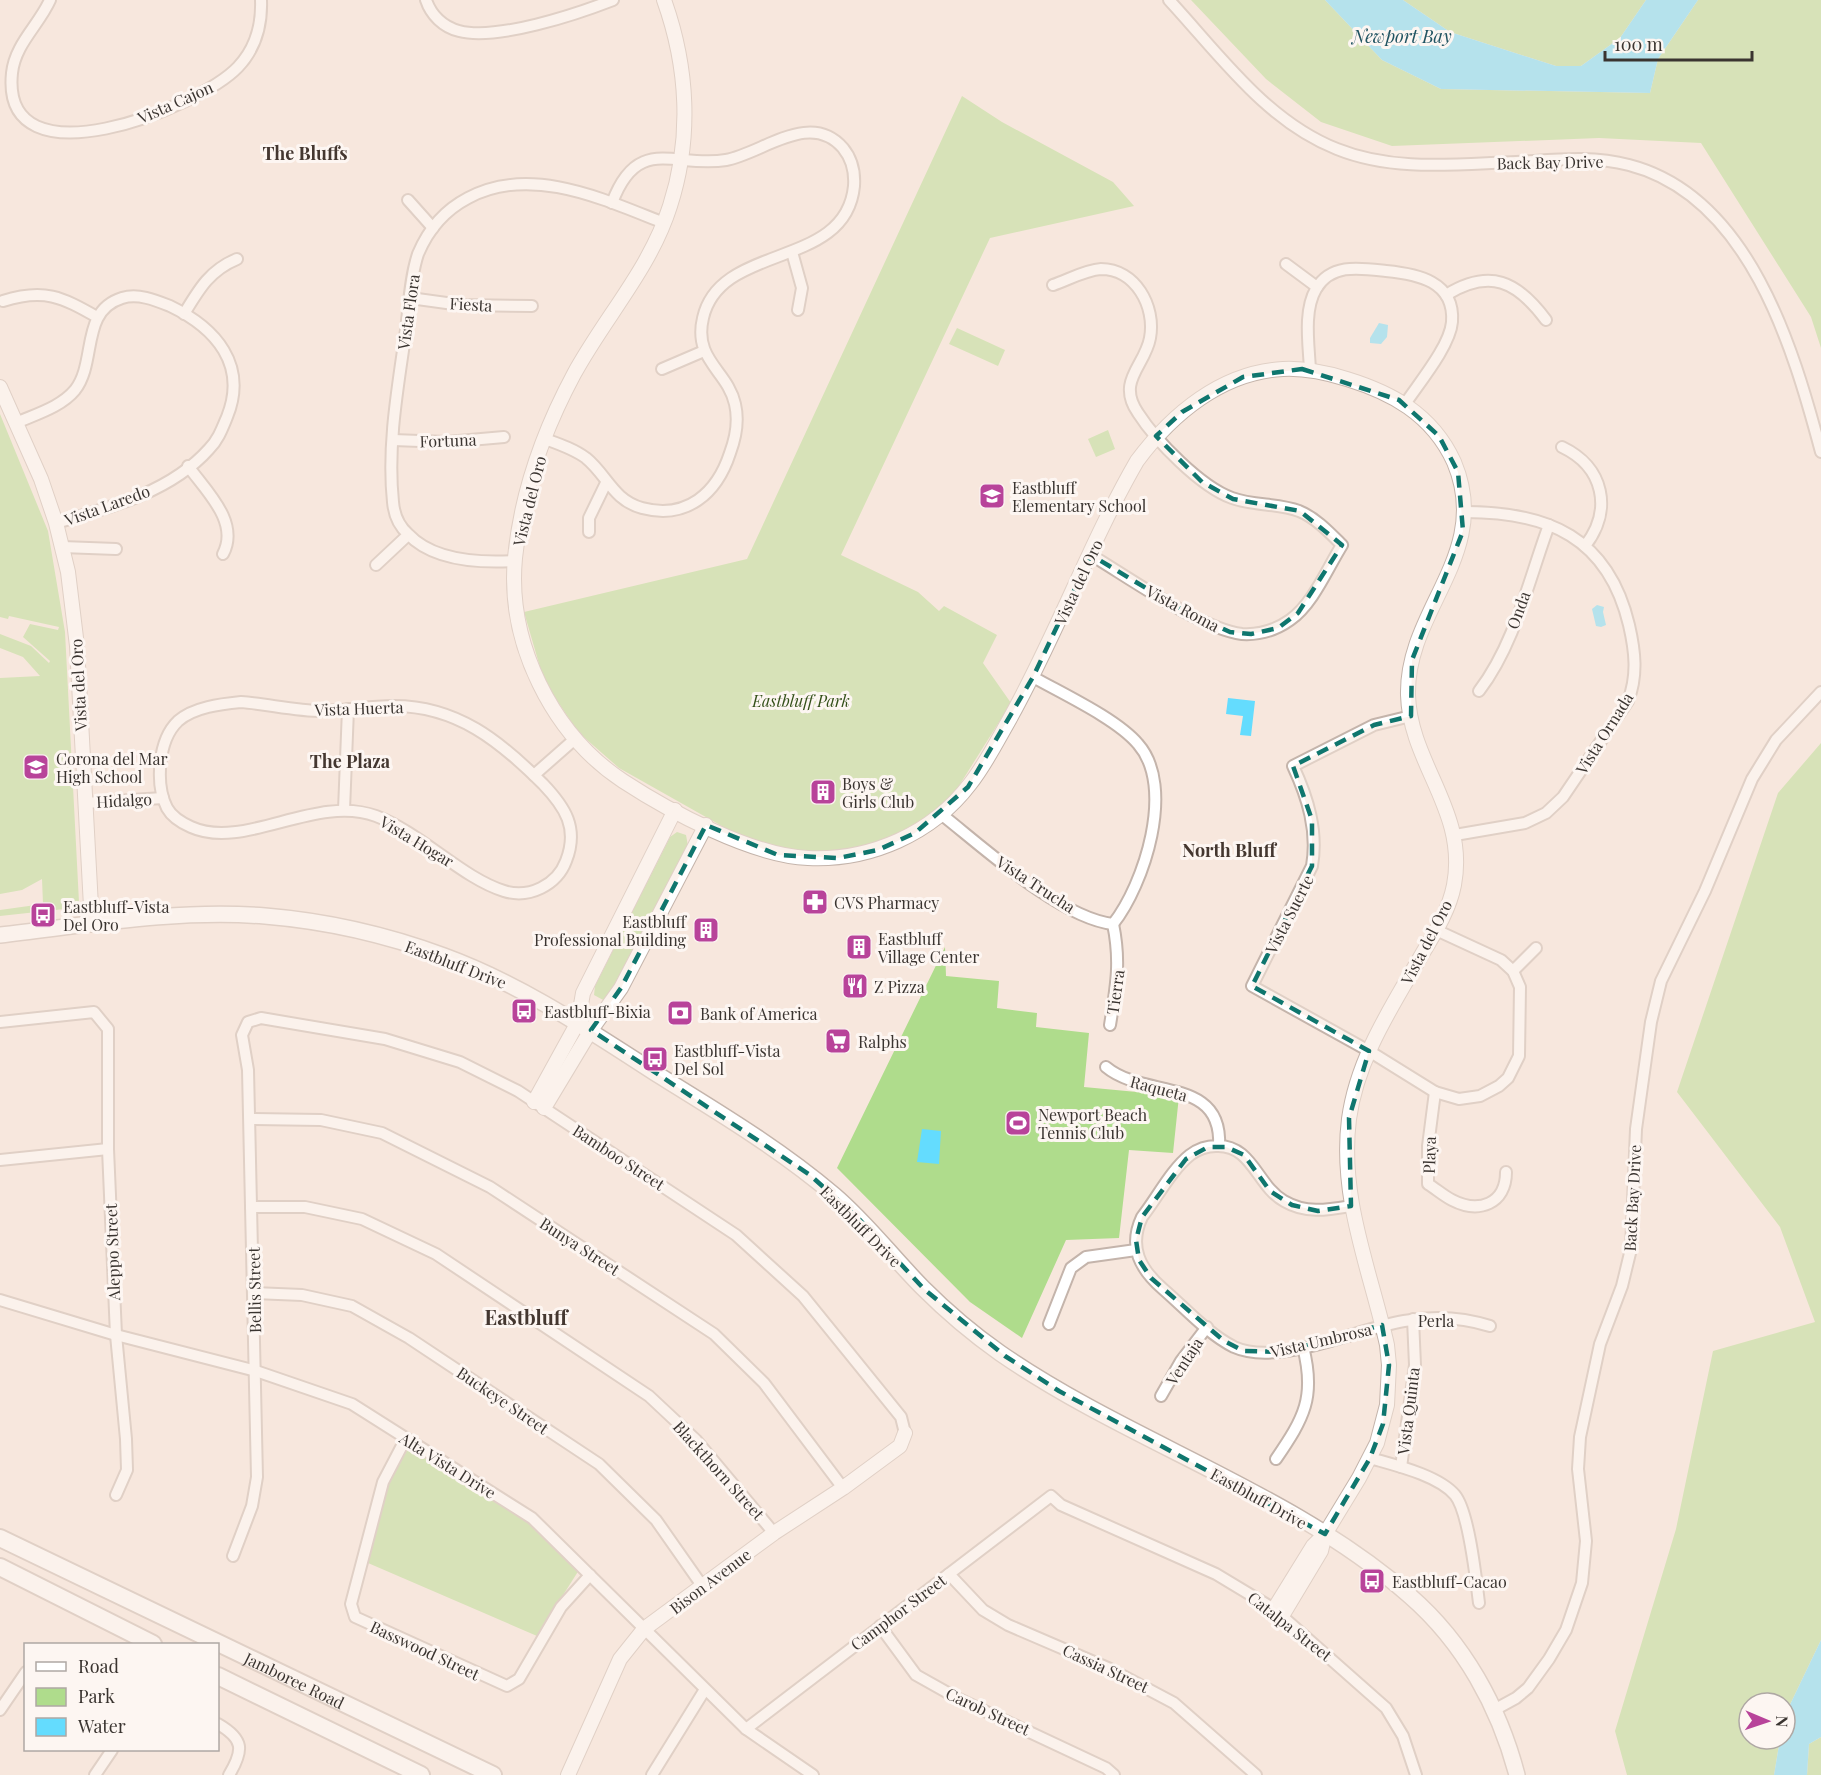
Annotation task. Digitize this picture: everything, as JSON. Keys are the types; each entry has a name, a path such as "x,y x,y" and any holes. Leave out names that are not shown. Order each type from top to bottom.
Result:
{"main road":[{"name":"Eastbluff Drive","path":"0,935 165,917 262,916 359,931 414,946 479,970 584,1026 810,1175 858,1218 932,1297 958,1321 1005,1356 1059,1391 1325,1534 1394,1583 1432,1617 1467,1662 1494,1710 1517,1775"},
{"name":"Jamboree Road","path":"0,1538 218,1643"},
{"path":"0,1567 151,1643"},
{"name":"Jamboree Road","path":"219,1643 492,1775"},
{"name":"Jamboree Road","path":"219,1676 421,1775"}],"street":[{"name":"Vista Cajon","path":"50,0 19,48 14,61 12,87 15,99 26,118 43,130 65,134 110,127 143,118 218,84 239,66 254,43 261,16 261,0"},
{"path":"426,0 433,13 444,24 461,32 473,33 540,23 613,0"},
{"name":"Vista del Oro","path":"663,0 679,50 683,81 682,158 664,223 641,271 576,371 545,439 525,501 515,561 517,611 528,657 546,698 576,738 616,776 675,810 759,850 798,858 818,859 848,856 878,849 915,833 941,814 955,802 980,771 1033,677 1127,479 1156,436 1182,412 1222,386 1258,372 1287,369 1310,370 1385,394 1405,404 1426,421 1450,454 1463,492 1462,538 1455,563 1418,639 1408,688 1411,716 1418,741 1448,810 1455,835 1454,885 1436,930 1369,1051 1358,1081 1350,1118 1347,1159 1351,1206 1382,1325 1389,1365 1389,1385 1383,1424 1370,1458 1325,1534 1313,1546 1278,1613"},
{"name":"Back Bay Drive","path":"1169,0 1227,66 1263,100 1306,134 1347,153 1377,161 1425,165 1561,160 1612,161 1646,171 1683,191 1718,220 1751,266 1795,363 1821,452"},
{"path":"545,439 584,457 624,501 657,511 690,506 712,490 727,463 734,443 737,419 734,399 704,351 703,316 718,288 743,271 815,242 834,227 851,198 853,167 850,158 838,143 822,134 804,132 725,160 682,158 647,161 626,175 612,202"},
{"name":"Vista Flora","path":"408,535 399,524 393,502 393,440 410,298 418,255 433,228 456,205 478,194 501,187 522,185 562,188 612,202 664,223"},
{"path":"408,200 433,228"},
{"path":"792,252 802,288 798,310"},
{"path":"184,314 205,280 224,264 237,259"},
{"path":"1286,264 1317,286"},
{"path":"1310,370 1309,309 1317,286 1339,271 1358,268 1416,274 1433,281 1446,295 1452,313 1450,332 1405,404"},
{"path":"1053,285 1100,269 1120,273 1141,291 1151,335 1148,347 1132,373 1130,394 1138,413 1156,436"},
{"path":"1446,295 1467,284 1479,281 1505,284 1523,292 1546,320"},
{"path":"3,300 26,294 44,294 61,298 97,317 86,368 75,390 59,404 16,423"},
{"name":"Vista Laredo","path":"56,523 126,502 166,482 208,450 222,430 232,404 234,381 228,357 219,343 184,314 158,301 134,296 113,302 97,317"},
{"name":"Fiesta","path":"410,298 461,305 532,306"},
{"path":"662,369 704,351"},
{"name":"Vista del Oro","path":"0,387 40,479 62,547 76,636 92,925"},
{"name":"Vista Roma","path":"1091,555 1184,611 1230,632 1251,634 1278,628 1298,613 1342,545 1317,522 1300,511 1244,502 1215,490 1202,482 1156,436"},
{"name":"Fortuna","path":"393,440 447,442 504,437"},
{"path":"1562,447 1588,464 1597,482 1600,523 1585,546"},
{"path":"188,466 227,523 228,542 222,554"},
{"path":"589,532 589,518 606,483"},
{"name":"Vista Ornada","path":"1455,835 1526,823 1546,813 1563,797 1628,701 1633,688 1636,664 1627,616 1611,578 1585,546 1549,525 1517,514 1464,512"},
{"name":"Onda","path":"1479,691 1508,638 1549,525"},
{"path":"376,566 408,535 427,548 460,558 492,562 515,561"},
{"path":"62,547 116,549"},
{"path":"1033,677 1127,733 1145,752 1152,768 1154,799 1145,863 1130,901 1113,924"},
{"name":"Back Bay Drive","path":"1494,1710 1522,1693 1549,1659 1566,1630 1582,1584 1586,1541 1578,1469 1580,1437 1600,1344 1622,1286 1630,1249 1636,1129 1651,1022 1661,981 1705,891 1752,779 1776,740 1821,692"},
{"name":"Vista Huerta","path":"163,798 162,752 170,730 188,715 225,703 241,702 304,710 408,706 460,719 491,736 556,798 565,811 573,831"},
{"path":"344,810 348,709"},
{"name":"Vista Suerte","path":"1369,1051 1252,987 1312,866 1314,852 1312,820 1302,783 1293,766 1374,725 1411,716"},
{"path":"534,775 576,738"},
{"name":"Hidalgo","path":"86,802 163,798"},
{"name":"Vista Hogar","path":"163,798 174,817 191,827 210,832 230,832 325,812 344,810 361,812 392,823 494,887 514,894 536,891 555,879 566,861 573,831"},
{"path":"584,1026 583,993 675,810"},
{"name":"Vista Trucha","path":"941,814 1054,899 1090,918 1113,924"},
{"path":"539,1105 584,1026 621,988 705,825"},
{"name":"Tierra","path":"1110,1025 1119,963 1113,924"},
{"path":"1369,1051 1435,1092 1459,1099 1480,1096 1499,1086 1511,1072 1521,1047 1521,995 1513,971 1501,960 1436,930"},
{"path":"1513,971 1536,948"},
{"name":"Aleppo Street","path":"0,1022 94,1012 108,1029 108,1149 116,1335 127,1470 116,1495"},
{"name":"Bamboo Street","path":"248,1022 261,1017 385,1039 460,1062 539,1105 736,1235 802,1296 901,1418 905,1433"},
{"name":"Bellis Street","path":"233,1556 252,1506 257,1478 248,1070 242,1035 248,1022"},
{"name":"Raqueta","path":"1106,1067 1116,1076 1133,1083 1184,1093 1201,1101 1213,1115 1218,1126 1219,1146"},
{"name":"Playa","path":"1435,1092 1430,1130 1428,1184 1460,1204 1481,1206 1490,1203 1502,1194 1506,1186 1506,1172"},
{"name":"Bunya Street","path":"249,1119 321,1120 382,1133 490,1187 714,1334 764,1383 843,1488"},
{"path":"1049,1324 1071,1268 1086,1257 1136,1250 1138,1227 1142,1217 1185,1159 1200,1149 1219,1146 1244,1155 1270,1191 1292,1205 1318,1211 1351,1206"},
{"path":"0,1160 108,1149"},
{"name":"Blackthorn Street","path":"251,1207 305,1207 362,1219 436,1254 649,1396 696,1440 774,1533"},
{"name":"Vista Umbrosa","path":"1136,1250 1139,1260 1151,1278 1207,1327 1234,1346 1255,1353 1271,1354 1303,1347 1382,1325"},
{"name":"Buckeye Street","path":"254,1293 302,1295 352,1306 409,1338 599,1464 656,1520 703,1587"},
{"name":"Alta Vista Drive","path":"0,1300 116,1335 256,1371 352,1404 532,1518 704,1691 746,1730 810,1774"},
{"name":"Perla","path":"1382,1325 1413,1319 1457,1319 1490,1326"},
{"name":"Vista Quinta","path":"1401,1467 1414,1385 1413,1319"},
{"name":"Ventaja","path":"1161,1396 1181,1361 1207,1327"},
{"path":"1276,1459 1296,1430 1307,1405 1310,1378 1303,1347"},
{"name":"Bison Avenue","path":"568,1775 620,1659 644,1629 774,1533 843,1488 900,1446 905,1433"},
{"name":"Basswood Street","path":"406,1438 383,1482 351,1604 355,1617 507,1686 519,1679 561,1607 590,1575"},
{"path":"1370,1458 1401,1467 1447,1488 1460,1503 1475,1572 1479,1603"},
{"name":"Camphor Street","path":"746,1730 1052,1496"},
{"name":"Catalpa Street","path":"1052,1496 1061,1505 1216,1574 1278,1613 1386,1708 1403,1736 1416,1775"},
{"name":"Cassia Street","path":"949,1574 983,1610 1008,1625 1108,1668 1174,1703 1256,1775"},
{"name":"Carob Street","path":"880,1626 916,1675 957,1698 1106,1768 1114,1775"},
{"path":"0,1710 24,1675"},
{"path":"652,1775 704,1691"},
{"path":"219,1725 231,1732 239,1744 238,1757 229,1775"},
{"path":"95,1775 111,1751"}],"highlighted area":[{"path":"1302,369 1399,400 1439,436 1458,472 1463,531 1412,660 1411,716 1374,725 1293,766 1312,820 1312,866 1252,986 1369,1051 1349,1118 1351,1206 1318,1211 1292,1205 1270,1191 1244,1155 1226,1147 1208,1147 1186,1159 1142,1217 1136,1240 1139,1260 1151,1278 1224,1341 1244,1351 1282,1352 1382,1325 1389,1365 1383,1424 1370,1458 1325,1534 1059,1391 1005,1356 924,1289 858,1218 810,1175 591,1030 621,988 706,825 778,855 838,858 878,850 915,833 968,787 1033,677 1091,555 1184,611 1230,632 1251,634 1278,628 1298,613 1342,545 1300,511 1233,499 1202,482 1156,436 1182,412 1243,377"}],"green space":[{"path":"1191,0 1325,0 1382,60 1441,89 1650,93 1658,59 1698,0 1821,0 1821,348 1811,317 1701,143 1599,138 1392,146 1321,122 1266,79"},
{"path":"1403,0 1646,0 1620,38 1581,66 1556,66 1450,32"},
{"name":"Eastbluff Park","path":"962,96 1002,122 1113,182 1134,206 990,238 841,555 918,592 939,611 944,606 997,635 983,663 1011,703 957,789 930,816 901,834 865,847 822,853 780,851 736,834 619,768 578,732 544,681 524,612 747,559"},
{"path":"957,328 1005,350 998,366 949,344"},
{"name":"Corona del Mar High School","path":"0,414 48,531 65,632 79,902 74,908 0,916 0,910 43,904 42,879 22,890 0,894 0,678 40,676 23,657 0,648 0,634 31,646 49,663 50,661 23,637 30,624 58,630 59,627 9,616 8,619 0,617"},
{"path":"1108,430 1115,449 1096,457 1088,439"},
{"path":"1821,743 1821,1640 1797,1691 1737,1691 1737,1751 1778,1751 1774,1775 1627,1775 1615,1731 1676,1529 1713,1351 1815,1322 1780,1227 1677,1092 1778,793"},
{"path":"677,832 686,835 688,846 612,995 605,1001 594,995 595,986 670,837"},
{"name":"Newport Beach Tennis Club","path":"945,947 946,976 999,981 997,1008 1037,1013 1036,1027 1089,1033 1084,1087 1179,1096 1173,1153 1129,1150 1119,1238 1066,1240 1022,1338 970,1302 837,1168"},
{"path":"409,1447 527,1520 579,1570 537,1636 368,1563 388,1483"},
{"path":"1821,1737 1821,1775 1807,1775 1809,1744"}],"water":[{"name":"Newport Bay","path":"1325,0 1403,0 1450,32 1556,66 1581,66 1620,38 1646,0 1698,0 1658,59 1650,93 1441,89 1382,60"},
{"path":"1379,323 1388,325 1387,337 1381,344 1370,343 1370,338"},
{"path":"1597,605 1604,607 1606,625 1601,627 1596,626 1592,609"},
{"path":"1228,698 1255,701 1251,736 1240,735 1243,716 1226,714"},
{"path":"922,1129 941,1131 939,1164 917,1162"},
{"path":"1821,1640 1821,1737 1809,1744 1807,1775 1774,1775 1778,1751 1797,1751 1797,1691"}],"place":[{"name":"Eastbluff Elementary School","path":"992,496"},
{"name":"Corona del Mar High School","path":"36,767"},
{"name":"Boys & Girls Club","path":"823,792"},
{"name":"CVS Pharmacy","path":"815,902"},
{"name":"Eastbluff-Vista Del Oro","path":"43,915"},
{"name":"Eastbluff Professional Building","path":"706,930"},
{"name":"Eastbluff Village Center","path":"859,947"},
{"name":"Z Pizza","path":"855,986"},
{"name":"Eastbluff-Bixia","path":"524,1011"},
{"name":"Bank of America","path":"680,1013"},
{"name":"Ralphs","path":"838,1041"},
{"name":"Eastbluff-Vista Del Sol","path":"655,1059"},
{"name":"Newport Beach Tennis Club","path":"1018,1123"},
{"name":"Eastbluff-Cacao","path":"1372,1581"}],"district":[{"name":"The Bluffs","path":"305,153"},
{"name":"The Plaza","path":"350,761"},
{"name":"North Bluff","path":"1229,850"},
{"name":"Eastbluff","path":"526,1316"}]}
